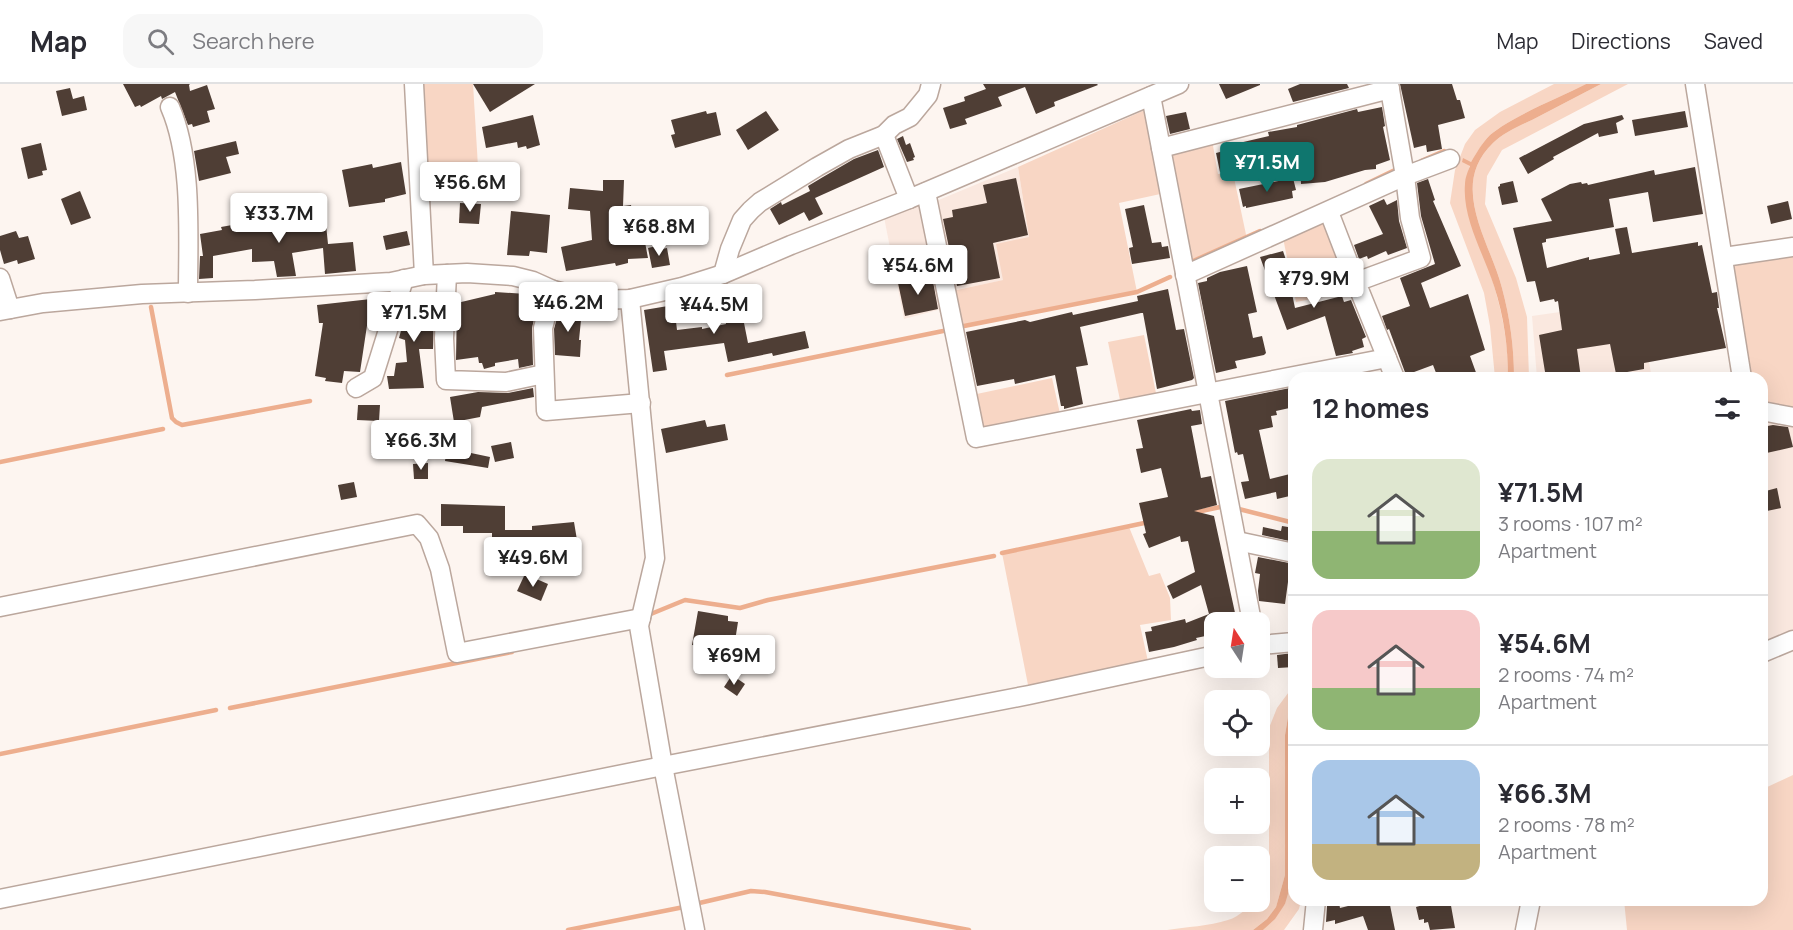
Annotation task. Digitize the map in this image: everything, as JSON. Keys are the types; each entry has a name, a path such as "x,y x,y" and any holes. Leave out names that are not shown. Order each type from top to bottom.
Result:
{"street":[{"path":"414,84 424,275"},
{"path":"723,274 742,220 760,202 849,148 884,135 894,125 910,117 922,104 931,84"},
{"path":"0,279 5,310 43,303 142,294 392,282 424,275 447,274 513,276 533,281 553,290 593,300 630,299 682,287 723,274 918,195 1179,84"},
{"path":"1695,84 1741,372"},
{"path":"1161,148 1390,86 1410,218 1421,258 1356,282"},
{"path":"1151,96 1250,612"},
{"path":"171,107 180,141 188,194 188,293"},
{"path":"884,135 918,195 976,438 1288,377"},
{"path":"1185,275 1405,176 1450,159"},
{"path":"1329,212 1393,372"},
{"path":"1724,257 1793,247"},
{"path":"447,274 444,338 446,380 506,382 544,374"},
{"path":"356,388 373,378 404,279"},
{"path":"553,290 543,328 546,411 641,403"},
{"path":"630,299 655,558 639,626 695,930"},
{"path":"1315,372 1387,358"},
{"path":"1768,412 1793,417"},
{"path":"0,607 417,524 429,538 440,570 457,653 641,618"},
{"path":"1237,542 1288,552"},
{"path":"1768,650 1793,640"},
{"path":"1270,644 1288,643"},
{"path":"0,899 1029,695 1204,657"},
{"path":"1313,930 1315,906"},
{"path":"1525,930 1531,906"}],"shaded area":[{"path":"421,84 473,84 480,200 429,197"},
{"path":"1554,84 1586,84 1510,121 1490,135 1471,162 1462,161 1470,165 1465,183 1466,202 1495,288 1505,332 1508,372 1494,372 1484,293 1450,203 1455,170 1465,144 1475,130 1500,112"},
{"path":"1586,84 1601,84 1501,136 1480,160 1474,177 1473,195 1476,214 1502,288 1509,321 1514,372 1508,372 1503,320 1494,286 1467,210 1465,182 1470,166 1462,162 1463,158 1471,162 1490,135 1523,114"},
{"path":"1601,84 1628,84 1502,150 1487,176 1485,204 1516,278 1527,317 1529,372 1514,372 1507,310 1502,288 1476,214 1473,195 1474,177 1480,160 1493,143 1511,130"},
{"path":"1147,109 1165,193 1119,203 1137,292 959,327 952,291 1003,280 996,244 1029,237 1018,167"},
{"path":"1212,140 1218,174 1233,173 1248,244 1188,269 1168,156"},
{"path":"1018,167 1029,237 1004,280 951,291 934,202"},
{"path":"924,204 945,308 904,319 884,217"},
{"path":"1324,219 1353,291 1296,302 1283,238"},
{"path":"1793,254 1793,413 1768,407 1768,372 1746,372 1729,269 1735,263"},
{"path":"1637,301 1651,372 1537,372 1532,316"},
{"path":"1144,335 1157,398 1121,405 1108,342"},
{"path":"1052,378 1061,418 980,434 972,395"},
{"path":"1768,418 1793,424 1793,630 1768,641"},
{"path":"1129,527 1149,576 1160,573 1170,598 1171,620 1140,625 1149,666 1029,690 1002,553"},
{"path":"1288,693 1285,735 1285,875 1276,907 1267,919 1253,930 1167,930 1228,920 1242,912 1270,912 1270,726 1277,708"},
{"path":"1288,717 1288,894 1285,904 1275,919 1263,930 1253,930 1267,919 1276,907 1285,875 1285,735"},
{"path":"1793,775 1793,930 1627,930 1625,906 1768,906 1768,787"},
{"path":"1288,832 1288,906 1300,906 1299,909 1284,930 1263,930 1285,904"}],"building":[{"path":"123,84 190,84 190,91 207,85 215,109 207,111 210,122 193,127 192,124 188,125 175,92 162,99 161,96 141,107 140,105 135,107"},
{"path":"473,84 535,84 490,112"},
{"path":"983,84 1098,85 1054,102 1055,106 1036,114 1025,87 998,97 1002,106 965,119 967,124 950,129 943,108 965,101 964,97 986,89"},
{"path":"1219,84 1260,84 1260,85 1226,99"},
{"path":"1300,84 1347,84 1349,88 1293,102 1288,89"},
{"path":"1400,84 1452,84 1465,118 1438,125 1442,149 1427,152 1426,145 1414,148"},
{"path":"70,88 73,99 84,96 87,110 62,116 56,91"},
{"path":"1382,107 1385,126 1383,127 1390,160 1376,165 1376,169 1325,182 1301,184 1299,148 1265,151 1265,153 1238,160 1239,167 1220,172 1216,153 1240,147 1239,143 1269,136 1268,132 1297,127 1297,125 1357,109 1358,112"},
{"path":"706,111 707,114 716,112 721,135 675,148 671,135 675,134 671,120"},
{"path":"766,111 779,130 748,150 736,130"},
{"path":"1685,111 1688,127 1635,136 1632,120"},
{"path":"1186,112 1190,129 1170,134 1166,116"},
{"path":"533,115 540,145 527,149 526,146 518,148 517,142 486,148 482,127"},
{"path":"1622,115 1624,119 1616,123 1618,133 1599,137 1598,133 1553,157 1554,159 1528,174 1519,158 1584,124"},
{"path":"903,136 906,145 910,143 914,160 907,162 897,139"},
{"path":"236,141 239,154 226,157 231,173 199,181 194,151"},
{"path":"41,143 47,170 42,171 43,175 28,179 21,148"},
{"path":"878,150 884,167 815,198 823,214 809,221 804,212 779,225 770,209 781,202 782,205 810,191 808,186 854,159"},
{"path":"401,162 406,194 385,199 385,202 349,207 342,170 372,164 373,168"},
{"path":"1695,167 1703,214 1653,222 1648,192 1609,199 1614,227 1546,239 1546,242 1542,243 1547,268 1589,257 1589,260 1620,254 1615,229 1627,227 1632,253 1698,242 1698,246 1702,245 1712,293 1717,292 1719,308 1717,308 1726,348 1644,363 1644,369 1616,372 1610,344 1577,349 1580,372 1545,372 1539,335 1562,330 1558,301 1555,302 1554,299 1540,302 1535,281 1527,282 1513,228 1552,221 1541,199 1570,184 1581,182 1588,185 1654,170 1655,175"},
{"path":"1016,178 1028,235 993,243 1000,278 957,286 943,219 953,217 952,210 987,203 983,185"},
{"path":"1293,178 1296,190 1292,191 1293,198 1243,207 1239,189"},
{"path":"1428,179 1435,200 1433,201 1461,266 1421,283 1430,308 1468,294 1485,350 1470,356 1476,372 1436,372 1433,365 1414,372 1405,372 1382,316 1410,306 1400,278 1435,264 1421,216 1417,183"},
{"path":"603,180 624,180 623,206 631,205 638,239 644,237 648,258 628,259 628,263 616,266 615,263 566,271 561,247 592,240 590,211 568,209 570,188 603,191"},
{"path":"1513,181 1518,202 1502,205 1498,187 1500,184"},
{"path":"80,191 91,218 71,225 61,199"},
{"path":"1384,199 1387,205 1397,200 1399,221 1407,248 1388,255 1386,251 1368,259 1367,256 1359,259 1354,245 1383,234 1369,206"},
{"path":"1788,201 1792,219 1771,224 1767,206"},
{"path":"320,202 325,215 328,244 353,242 356,271 325,274 323,248 292,253 296,276 277,277 274,261 252,262 252,249 213,256 213,278 199,279 200,256 203,256 200,234 222,230 221,227 266,219 267,226 300,222 299,219 304,218 301,206"},
{"path":"460,203 481,204 479,224 459,223"},
{"path":"1144,205 1152,243 1161,242 1162,247 1168,246 1170,258 1132,264 1129,248 1133,247 1125,209"},
{"path":"511,211 550,215 547,253 530,251 529,256 507,255"},
{"path":"16,231 19,238 28,236 35,259 18,264 17,260 4,264 0,250 0,236"},
{"path":"407,231 410,245 386,250 383,236"},
{"path":"661,245 662,249 667,248 670,265 652,268 648,248"},
{"path":"1283,251 1289,269 1287,270 1295,308 1342,296 1344,302 1351,300 1366,337 1362,339 1364,347 1352,351 1353,353 1336,356 1325,316 1287,330 1260,257"},
{"path":"1247,266 1257,312 1248,314 1253,338 1262,336 1266,353 1235,361 1237,368 1216,373 1198,283 1207,281 1207,278 1220,272"},
{"path":"932,276 938,309 905,316 898,283"},
{"path":"1168,289 1176,330 1184,329 1194,378 1192,380 1157,389 1143,313 1141,313 1080,327 1088,365 1076,367 1083,404 1064,409 1064,406 1061,406 1055,375 1015,384 1014,379 977,386 966,332 1025,320 1030,322 1072,312 1073,315 1138,301 1137,296"},
{"path":"495,292 526,294 525,297 539,298 532,328 533,365 519,368 518,359 495,363 495,366 484,369 478,357 456,360 457,303 495,294"},
{"path":"752,292 754,305 741,308 748,343 805,331 809,348 728,362 724,343 664,351 667,370 653,372 644,310 674,305 677,330 702,327 702,329 726,324 722,298"},
{"path":"411,294 431,297 429,310 434,309 433,349 419,349 424,388 389,389 387,376 394,376 396,363 407,362 405,340 399,338"},
{"path":"371,299 360,372 344,371 342,383 325,381 326,378 315,376 323,323 319,323 317,305"},
{"path":"560,307 582,310 580,357 555,355 554,329"},
{"path":"533,388 534,397 482,407 480,417 454,422 450,397 478,392 508,393"},
{"path":"1288,388 1288,408 1276,411 1277,415 1271,416 1273,427 1259,430 1270,479 1288,474 1288,496 1277,499 1276,492 1245,499 1241,482 1249,481 1243,454 1235,453 1225,401"},
{"path":"358,405 380,405 379,421 357,420"},
{"path":"1191,409 1192,411 1200,410 1202,424 1191,426 1201,478 1211,476 1217,505 1194,511 1214,516 1235,612 1208,612 1201,585 1173,599 1167,586 1195,572 1188,541 1181,542 1180,536 1149,548 1143,534 1146,533 1139,503 1168,497 1161,468 1141,473 1136,449 1143,448 1137,420"},
{"path":"705,420 707,427 725,424 728,440 666,453 661,429"},
{"path":"1768,426 1788,427 1793,447 1768,453"},
{"path":"373,435 392,438 391,457 371,454"},
{"path":"511,442 514,458 495,462 491,446"},
{"path":"447,448 490,457 488,468 445,461"},
{"path":"428,463 428,479 414,479 413,464"},
{"path":"354,482 357,497 341,500 338,485"},
{"path":"1777,488 1781,508 1768,511 1768,490"},
{"path":"441,504 505,506 505,530 532,530 532,526 574,522 577,540 574,540 575,544 551,548 549,554 524,555 522,545 492,545 492,533 463,533 463,526 441,526"},
{"path":"1282,526 1288,527 1288,541 1262,535 1263,527 1281,531"},
{"path":"1258,557 1288,563 1285,604 1259,601 1260,574 1255,573"},
{"path":"525,574 548,584 541,601 517,591"},
{"path":"698,611 728,616 728,621 738,622 735,641 709,637 707,647 692,645"},
{"path":"1204,616 1204,636 1174,647 1149,652 1145,632 1152,631 1151,627 1185,619 1186,623"},
{"path":"744,638 760,648 746,670 730,660"},
{"path":"1288,654 1288,667 1278,668 1277,655"},
{"path":"732,675 745,684 737,696 724,687"},
{"path":"1327,906 1340,906 1340,908 1390,906 1395,930 1368,930 1363,916 1335,924 1335,920 1326,922"},
{"path":"1451,906 1455,928 1430,930 1428,922 1424,923 1424,919 1419,920 1416,907"}],"waterway":[{"path":"1421,161 1444,151"},
{"path":"1366,184 1397,169"},
{"path":"1191,262 1260,231"},
{"path":"959,327 1137,292 1170,277"},
{"path":"151,307 172,418 176,422 182,425 310,401"},
{"path":"727,375 948,330"},
{"path":"0,462 163,429"},
{"path":"1192,513 1225,506"},
{"path":"1235,508 1288,521"},
{"path":"1002,553 1149,522"},
{"path":"646,616 685,600 740,608 768,600 994,556"},
{"path":"230,708 512,652"},
{"path":"0,754 216,710"},
{"path":"695,904 751,891 765,892 969,930"},
{"path":"568,930 684,907"}]}
